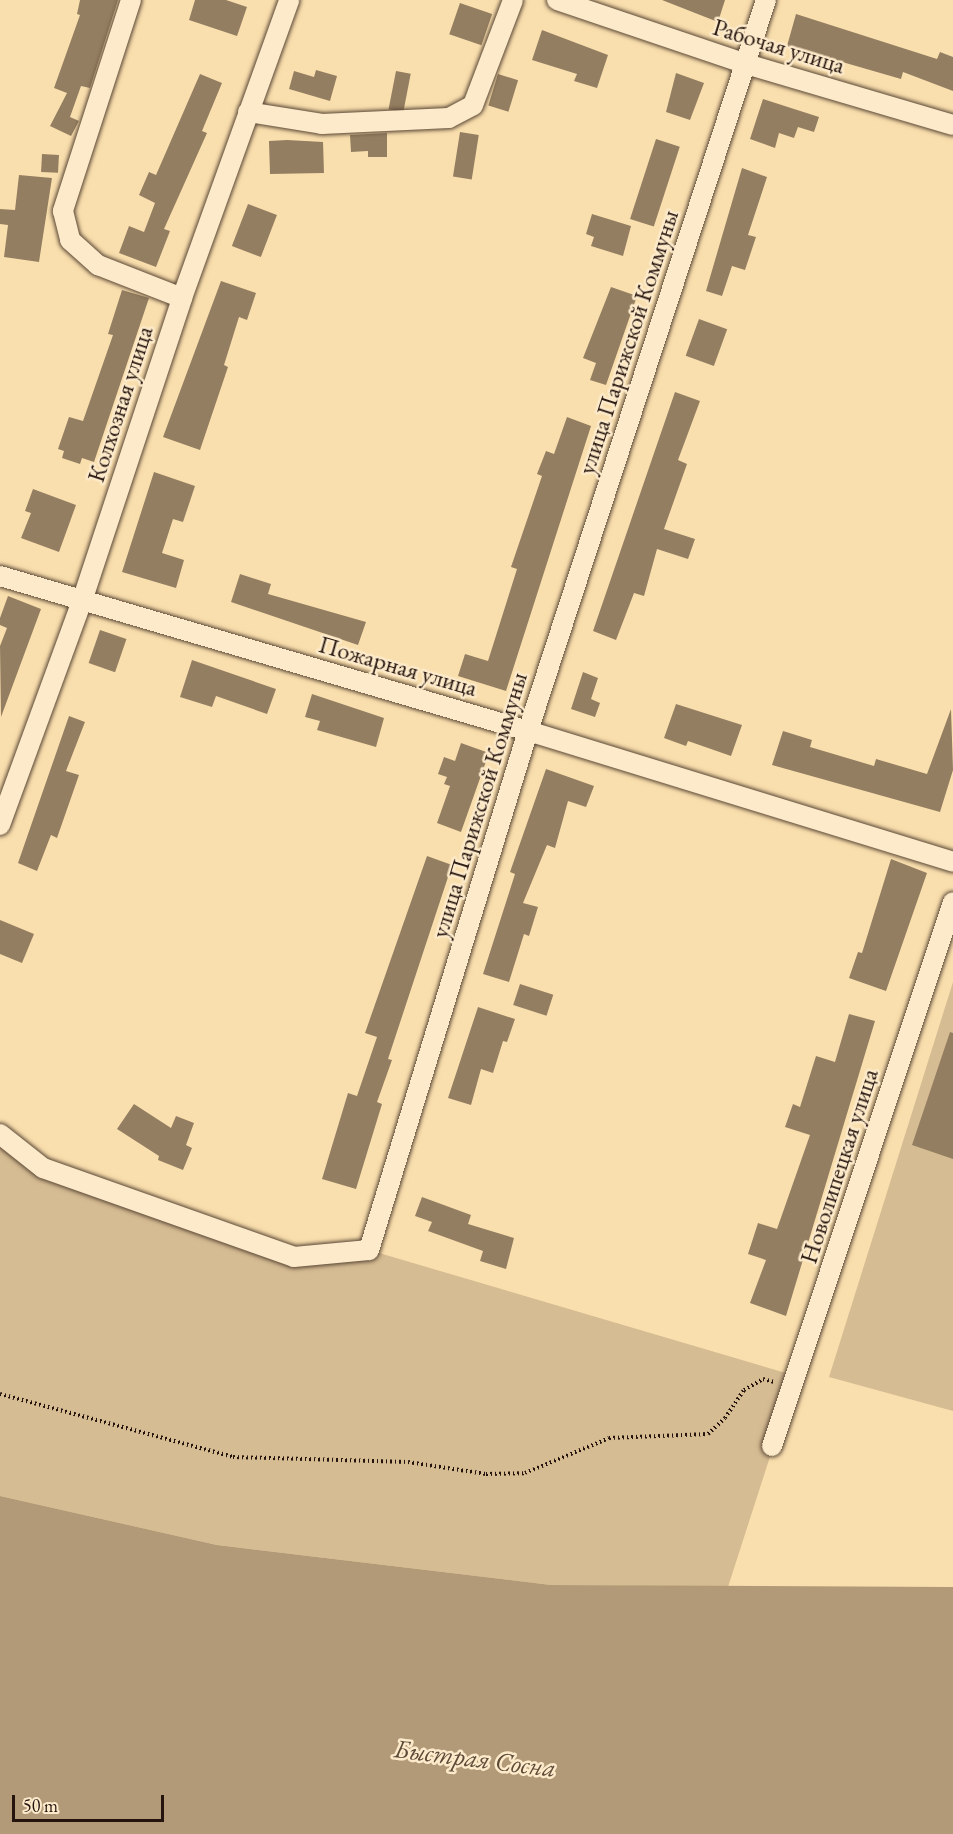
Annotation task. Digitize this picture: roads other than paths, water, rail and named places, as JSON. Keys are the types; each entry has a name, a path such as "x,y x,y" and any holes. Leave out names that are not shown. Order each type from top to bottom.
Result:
{"street":[{"path":"131,0 63,211 70,240 98,265 182,298"},
{"name":"Колхозная улица","path":"0,825 82,601 182,298 289,0"},
{"path":"248,112 322,124 449,118 472,105 513,0"},
{"name":"Рабочая улица","path":"557,0 746,64 953,124"},
{"name":"улица Парижской Коммуны","path":"0,1134 43,1168 294,1257 369,1250 528,731 766,0"},
{"name":"Пожарная улица","path":"0,576 528,731 953,862"},
{"name":"Новолипецкая улица","path":"772,1446 953,902"}],"water":[{"name":"Быстрая Сосна","path":"0,1496 217,1545 551,1585 953,1587 953,1834 0,1834"}]}
